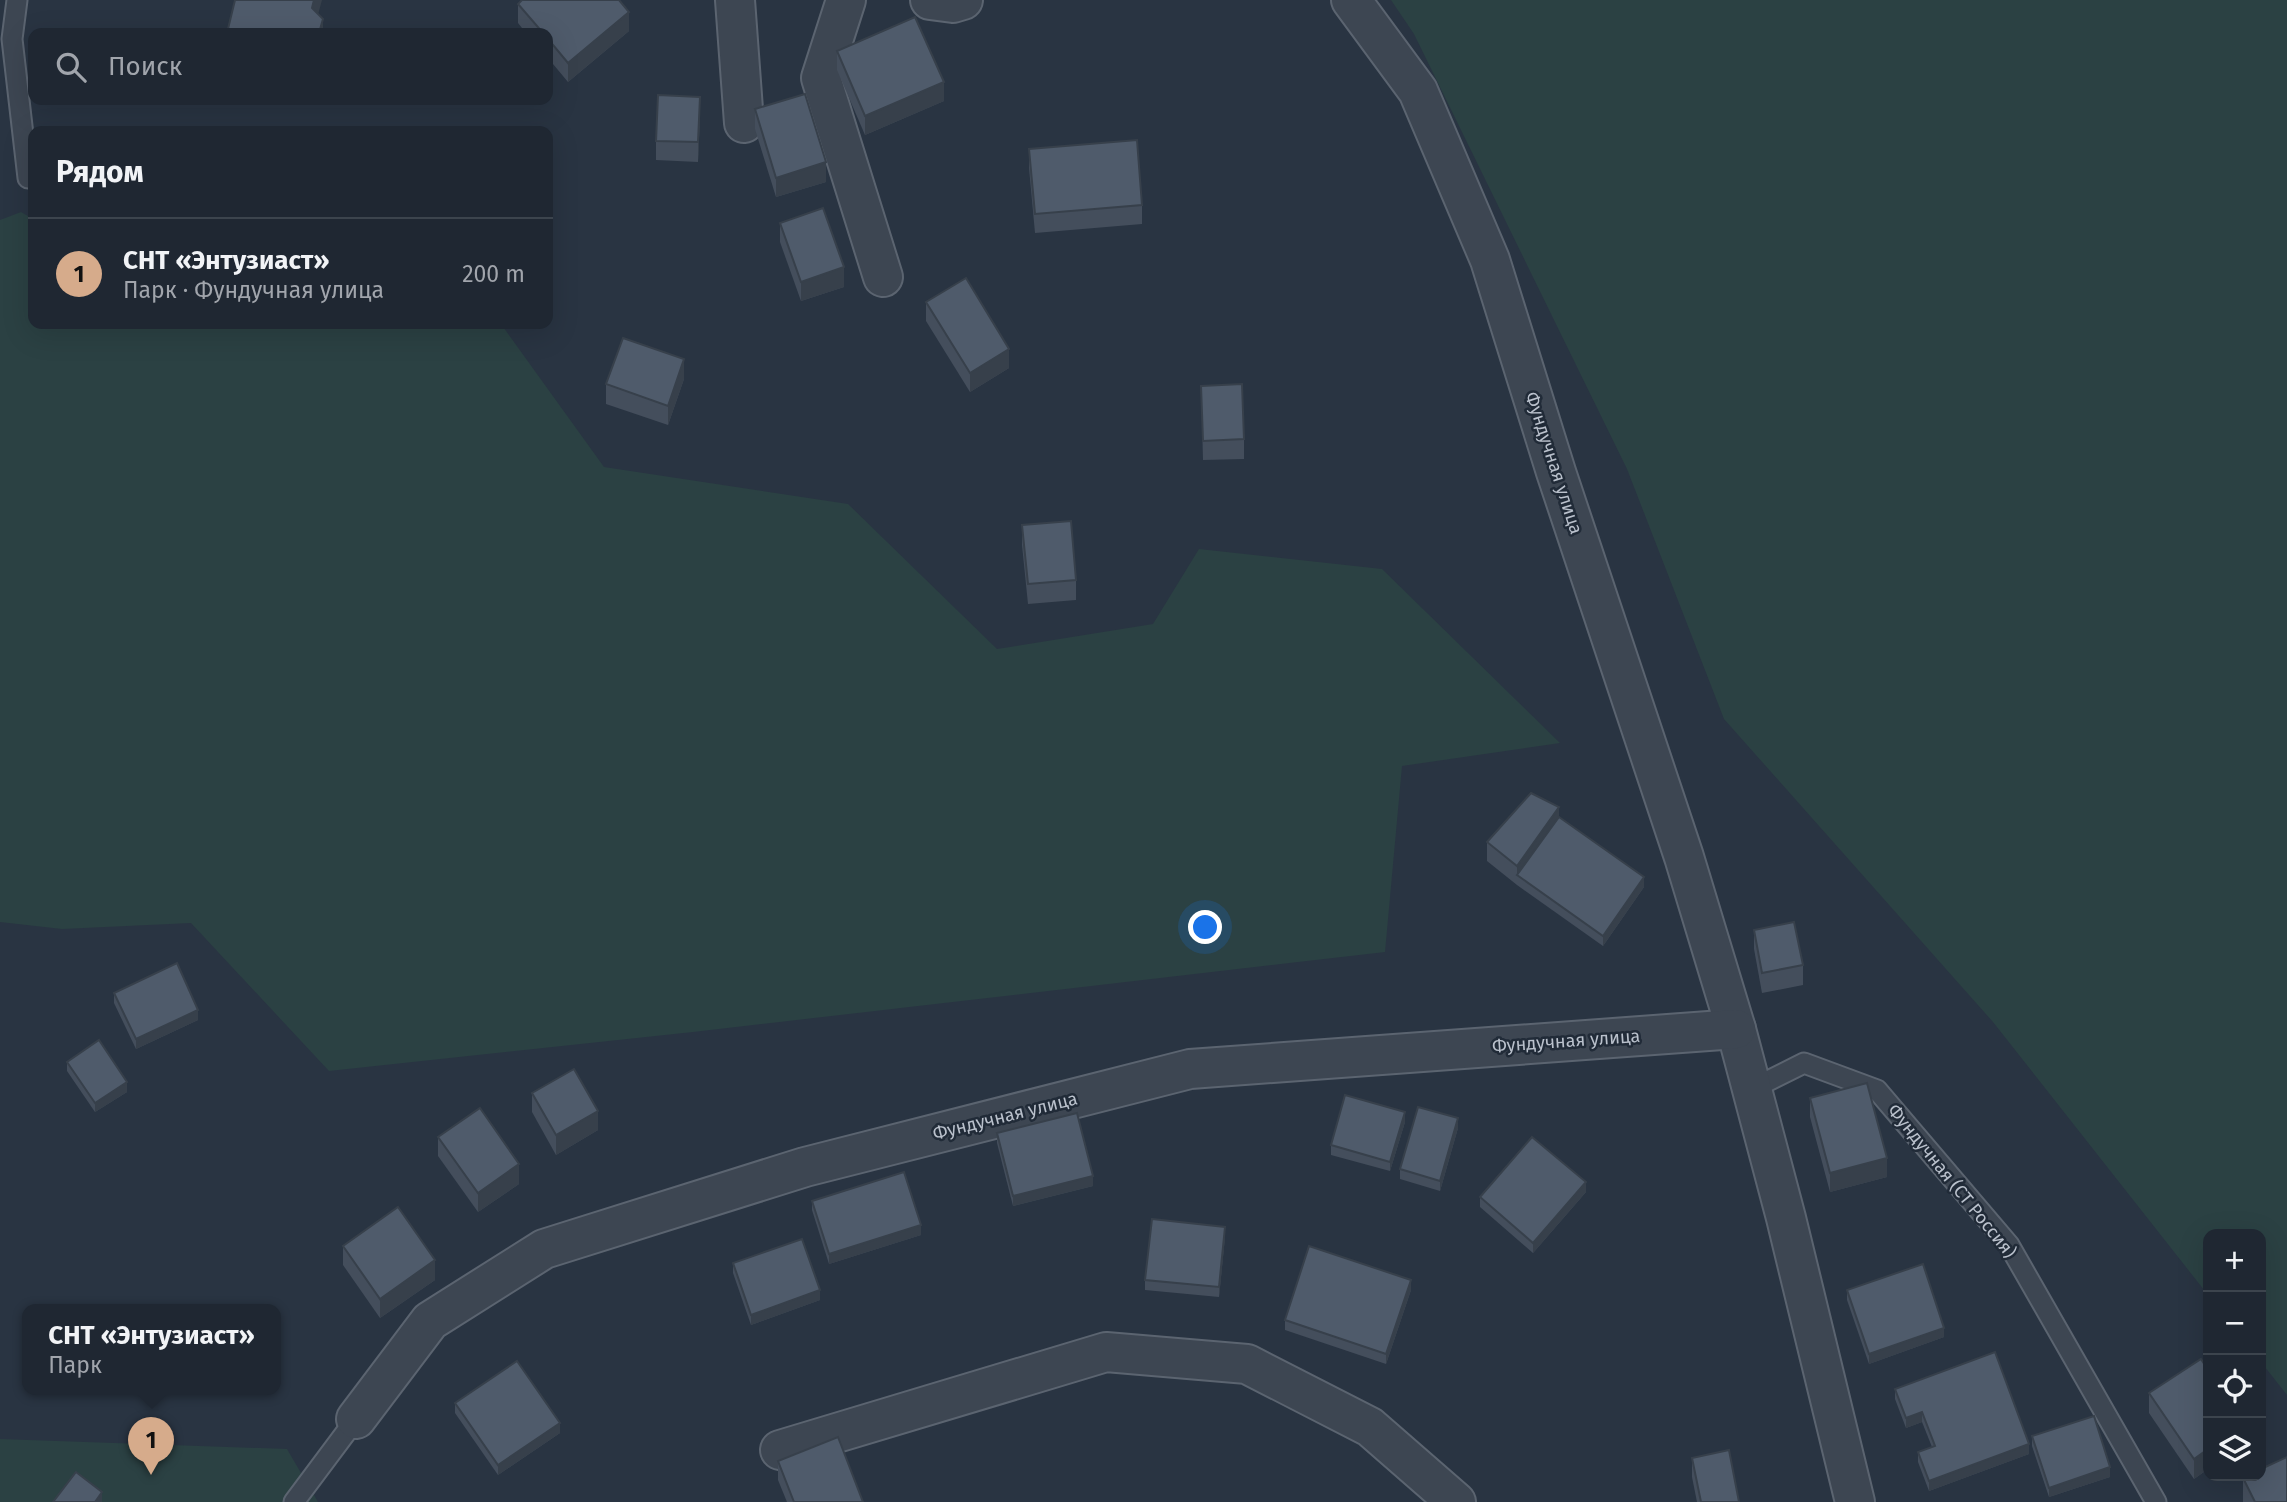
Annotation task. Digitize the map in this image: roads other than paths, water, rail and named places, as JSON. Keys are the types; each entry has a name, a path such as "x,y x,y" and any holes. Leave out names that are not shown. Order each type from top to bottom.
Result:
{"street":[{"path":"735,0 744,123"},
{"path":"846,0 821,78 883,277"},
{"path":"930,0 953,3 962,0"},
{"name":"Фундучная улица","path":"1350,0 1418,91 1490,260 1556,472 1684,857 1736,1029 1856,1502"},
{"name":"Фундучная улица","path":"356,1419 430,1321 544,1250 806,1167 1190,1069 1736,1029"},
{"path":"780,1450 1106,1352 1247,1364 1370,1427 1456,1502"}],"lane":[{"path":"17,0 12,39 28,178"},
{"name":"Фундучная (СТ Россия)","path":"1752,1089 1804,1063 1877,1090 2008,1245 2156,1502"},
{"path":"294,1502 356,1419"}],"place":[{"name":"СНТ «Энтузиаст»","path":"151,1475"}]}
